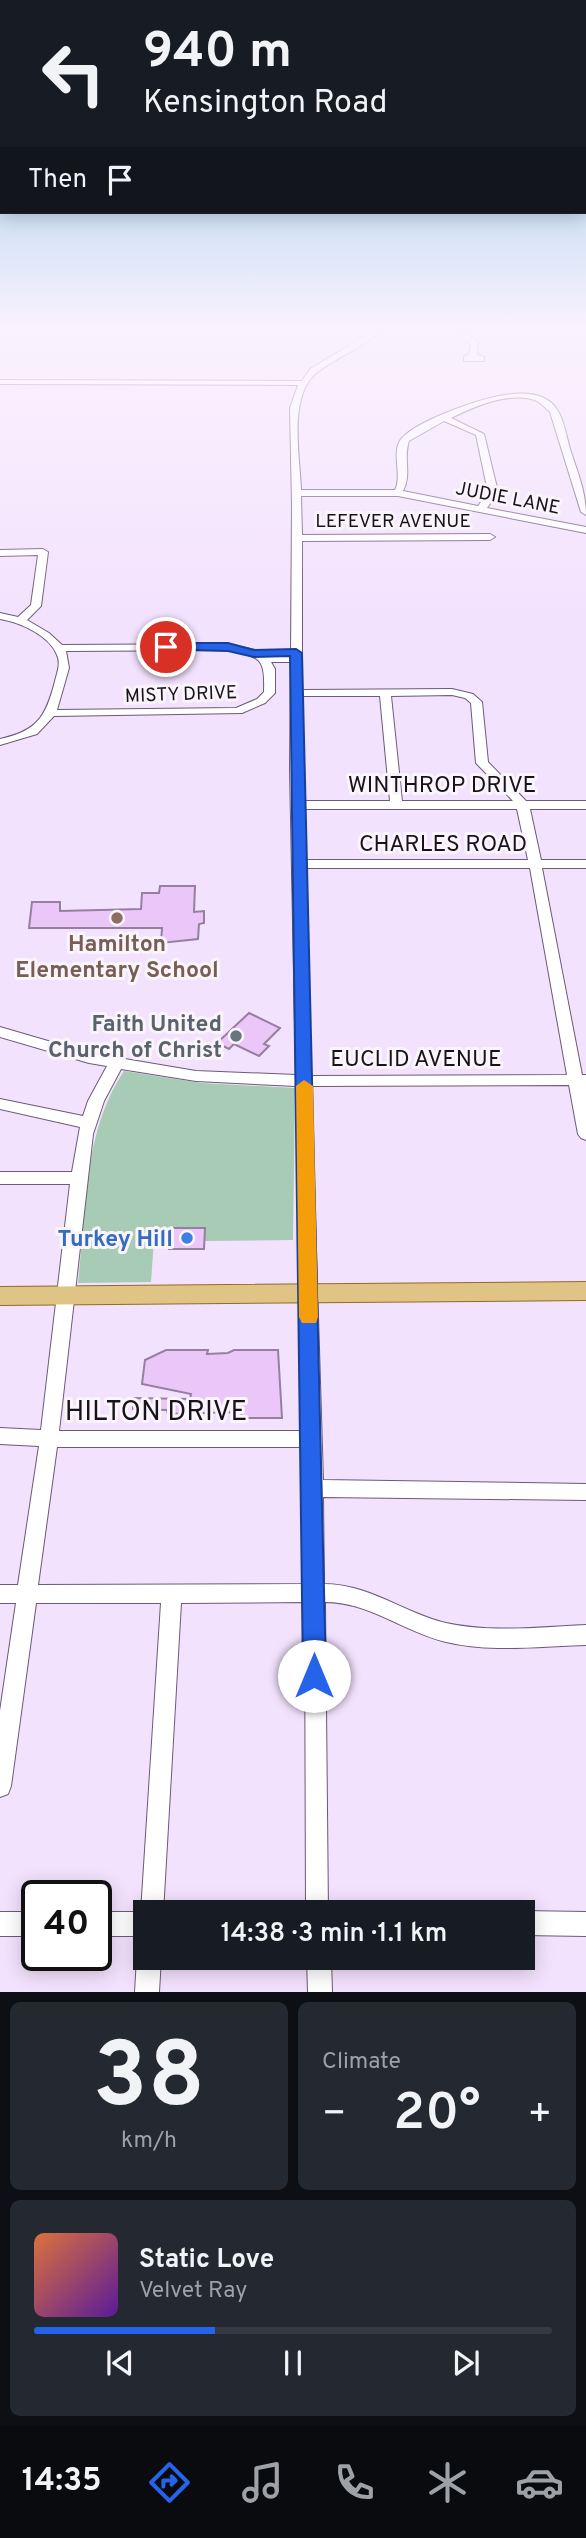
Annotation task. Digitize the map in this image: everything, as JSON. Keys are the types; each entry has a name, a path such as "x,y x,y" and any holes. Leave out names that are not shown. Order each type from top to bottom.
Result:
{"main road":[{"path":"0,1296 586,1291"}],"street":[{"path":"295,426 296,693 315,1593 317,1900"},
{"path":"398,494 405,480 402,443 434,426"},
{"path":"469,426 481,437 493,492 481,509"},
{"path":"559,426 586,514 583,529"},
{"name":"JUDIE LANE","path":"297,493 398,494 583,529"},
{"name":"LEFEVER AVENUE","path":"296,538 490,537"},
{"path":"0,553 43,552 36,606 21,620"},
{"path":"0,616 21,620 63,653 63,670 52,713 33,732 0,742"},
{"path":"58,648 217,647 259,656 296,656"},
{"name":"MISTY DRIVE","path":"52,713 238,711 261,701 269,693 270,668 259,656"},
{"path":"386,692 396,804"},
{"path":"296,693 452,692 473,699 477,705 482,763 494,779 522,804 581,1080 586,1134"},
{"name":"WINTHROP DRIVE","path":"298,805 586,805"},
{"name":"CHARLES ROAD","path":"300,864 586,864"},
{"name":"EUCLID AVENUE","path":"0,1032 116,1064 196,1076 304,1081 581,1080"},
{"path":"0,1786 28,1593 79,1178 88,1123 116,1064"},
{"path":"0,1104 88,1123"},
{"path":"0,1178 79,1178"},
{"name":"HILTON DRIVE","path":"0,1436 312,1439"},
{"path":"313,1488 586,1492"},
{"path":"0,1594 338,1593 367,1599 420,1624 451,1634 586,1636"},
{"path":"153,1900 172,1594"},
{"path":"535,1923 586,1924"},
{"path":"0,1924 21,1924"},
{"path":"112,1924 133,1924"},
{"path":"147,1992 148,1970"},
{"path":"319,1970 320,1992"}],"green space":[{"path":"124,1071 201,1083 295,1088 293,1240 205,1241 205,1228 170,1228 168,1239 154,1239 151,1282 78,1283 85,1201 94,1146 111,1094"}],"building":[{"name":"Hamilton Elementary School","path":"160,886 195,886 194,912 204,911 204,923 199,924 198,939 161,943 162,928 29,928 32,902 60,902 60,911 141,909 142,893 159,893"},
{"name":"Faith United Church of Christ","path":"249,1013 280,1028 264,1044 269,1046 259,1056 234,1044 229,1049 217,1043"},
{"name":"Turkey Hill","path":"170,1228 205,1228 204,1249 169,1249"},
{"path":"166,1350 208,1350 207,1354 234,1350 278,1350 282,1418 242,1418 241,1412 168,1414 167,1410 133,1409 133,1398 190,1399 191,1394 142,1384 145,1360"}],"slow traffic":[{"path":"304,1086 309,1317"}],"place":[{"name":"Hamilton Elementary School","path":"117,918"},
{"name":"Faith United Church of Christ","path":"236,1036"},
{"name":"Turkey Hill","path":"187,1238"}],"route":[{"path":"166,647 228,647 254,653 296,653 296,769 314,1514 314,1676"}]}
